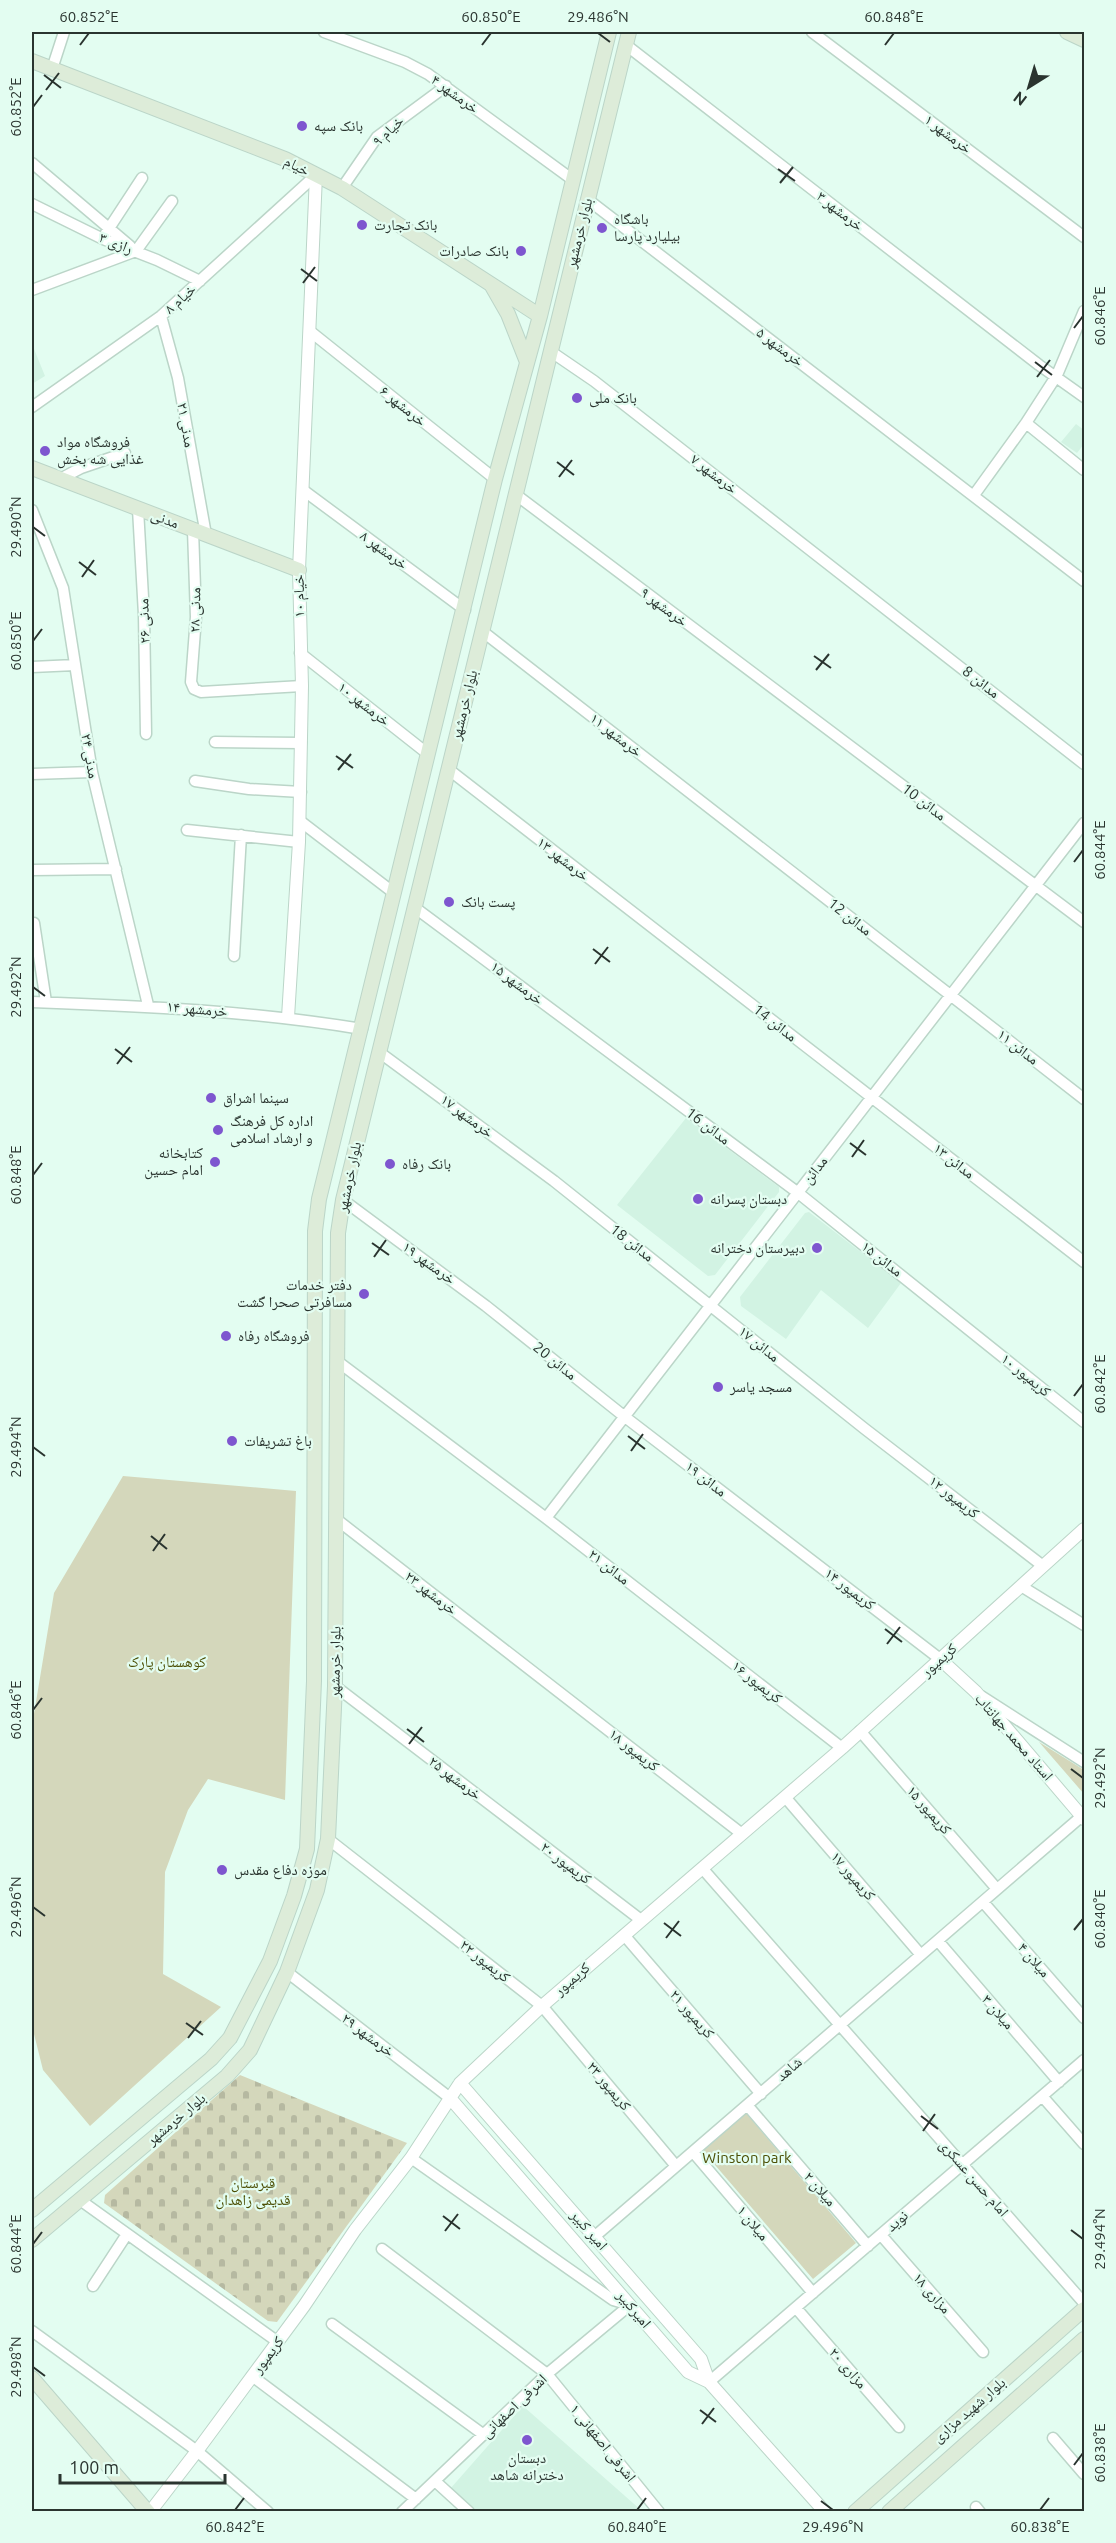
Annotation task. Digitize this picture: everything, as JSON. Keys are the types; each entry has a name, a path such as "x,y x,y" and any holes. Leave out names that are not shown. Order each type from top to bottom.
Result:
{"main road":[{"path":"608,32 627,38"},
{"name":"بلوار خرمشهر","path":"32,2210 211,2059 230,2038 270,1961 294,1896 307,1849 314,1681 315,1231 325,1171 465,610 495,479 540,316 608,32"},
{"path":"1067,32 1084,39"},
{"name":"بلوار خرمشهر","path":"32,2240 227,2076 250,2050 286,1972 317,1890 328,1839 335,1686 338,1233 343,1200 627,38"},
{"name":"خیام","path":"32,61 285,159 342,188 540,316"},
{"path":"491,284 508,314 527,362"},
{"name":"مدنی","path":"32,468 299,570"},
{"path":"447,678 468,688"},
{"path":"314,1609 335,1610"},
{"path":"119,2137 133,2155"},
{"name":"بلوار شهید مزاری","path":"855,2511 1084,2309"},
{"name":"بلوار شهید مزاری","path":"889,2511 1084,2339"},
{"path":"32,2378 149,2511"}],"street":[{"path":"52,69 64,32"},
{"name":"خرمشهر ۴","path":"324,32 405,62 446,86 573,180"},
{"name":"خرمشهر ۱","path":"812,32 1084,237"},
{"name":"خرمشهر ۳","path":"627,38 1039,365 1057,375 1084,397"},
{"name":"خیام ۹","path":"342,188 377,137 446,86"},
{"path":"32,163 136,251"},
{"name":"خیام ۸","path":"32,407 161,316 316,175"},
{"name":"خیام ۱۰","path":"288,1017 301,792 302,686 299,570 316,175"},
{"path":"103,239 142,178"},
{"name":"خرمشهر ۵","path":"587,199 1084,581"},
{"path":"32,290 136,251 172,201"},
{"name":"رازی ۳","path":"32,204 103,239 136,251 200,281"},
{"path":"974,495 1026,423 1057,375 1084,311"},
{"name":"مدنی ۲۱","path":"161,316 178,378 199,532"},
{"name":"خرمشهر ۶","path":"311,332 495,479"},
{"name":"خرمشهر ۷","path":"550,351 603,388 877,600"},
{"path":"1026,423 1084,470"},
{"path":"60,479 81,468 125,453"},
{"name":"خرمشهر ۸","path":"303,490 465,610"},
{"name":"خرمشهر ۹","path":"515,494 813,720"},
{"name":"مدنی ۲۶","path":"138,509 144,615 146,734"},
{"name":"مدنی ۲۴","path":"32,510 63,588 92,772 147,1005"},
{"name":"مدنی ۲۸","path":"199,532 196,617 190,682 194,689 201,692 302,686"},
{"name":"مدائن 8","path":"877,600 1084,764"},
{"name":"خرمشهر ۱۱","path":"482,631 749,838"},
{"name":"خرمشهر ۱۰","path":"300,653 428,754"},
{"path":"32,667 75,665"},
{"name":"مدائن 10","path":"813,720 1084,922"},
{"path":"215,742 301,743"},
{"name":"خرمشهر ۱۳","path":"448,769 679,948"},
{"path":"32,774 92,772"},
{"path":"195,781 249,789 301,792"},
{"path":"300,820 394,893"},
{"name":"مدائن","path":"546,1518 709,1304 1084,822"},
{"path":"187,830 299,842"},
{"path":"234,956 241,835"},
{"name":"مدائن 12","path":"749,838 951,995"},
{"path":"32,870 116,869"},
{"name":"خرمشهر ۱۵","path":"414,907 620,1059"},
{"path":"34,923 46,1002"},
{"name":"مدائن 14","path":"679,948 872,1097"},
{"name":"مدائن ۱۱","path":"951,995 1084,1099"},
{"name":"خرمشهر ۱۴","path":"32,1002 147,1005 288,1017 362,1029"},
{"name":"خرمشهر ۱۷","path":"379,1052 554,1181"},
{"name":"مدائن 16","path":"620,1059 797,1192"},
{"name":"مدائن ۱۳","path":"872,1097 1084,1262"},
{"name":"مدائن 18","path":"554,1181 709,1304"},
{"name":"مدائن ۱۵","path":"797,1192 967,1327"},
{"name":"خرمشهر ۱۹","path":"343,1200 486,1306"},
{"name":"مدائن ۱۷","path":"709,1304 865,1428"},
{"name":"مدائن 20","path":"486,1306 625,1417"},
{"name":"کریمپور ۱۰","path":"967,1327 1084,1422"},
{"name":"مدائن ۲۱","path":"337,1361 672,1616"},
{"name":"مدائن ۱۹","path":"625,1417 788,1542"},
{"name":"کریمپور ۱۲","path":"865,1428 1043,1566"},
{"name":"خرمشهر ۲۳","path":"336,1519 526,1667"},
{"name":"کریمپور","path":"149,2511 278,2342 355,2230 411,2158 460,2083 542,2006 842,1748 1084,1529"},
{"name":"کریمپور ۱۴","path":"788,1542 940,1659"},
{"path":"1021,1586 1084,1625"},
{"name":"کریمپور ۱۶","path":"672,1616 842,1748"},
{"name":"استاد محمد جهانتاب","path":"940,1659 976,1692 1083,1817"},
{"name":"کریمپور ۱۸","path":"526,1667 742,1834"},
{"name":"خرمشهر ۲۵","path":"335,1686 490,1805"},
{"path":"976,1692 1084,1762"},
{"name":"کریمپور ۱۵","path":"860,1731 997,1890"},
{"name":"کریمپور ۱۷","path":"785,1797 921,1955"},
{"name":"کریمپور ۲۰","path":"490,1805 641,1920"},
{"name":"شاهد","path":"594,2237 1083,1817"},
{"name":"کریمپور ۲۲","path":"328,1839 542,2006"},
{"name":"امام حسن عسکری","path":"702,1868 1084,2303"},
{"name":"میلان ۴","path":"983,1902 1084,2018"},
{"name":"کریمپور ۲۱","path":"624,1935 761,2094"},
{"name":"میلان ۳","path":"938,1941 1059,2082"},
{"name":"خرمشهر ۲۹","path":"286,1972 450,2098"},
{"name":"کریمپور ۲۳","path":"542,2006 676,2166"},
{"name":"نوید","path":"710,2382 1084,2060"},
{"name":"امیر کبیر","path":"460,2083 701,2359 710,2382"},
{"path":"1042,2096 1084,2144"},
{"name":"امیرکبیر","path":"450,2098 688,2372 710,2382 825,2511"},
{"name":"میلان ۲","path":"747,2105 868,2246"},
{"name":"میلان ۱","path":"693,2152 813,2293"},
{"path":"411,2158 613,2300 630,2305"},
{"path":"80,2200 278,2342"},
{"path":"93,2286 127,2234"},
{"name":"مزاری ۱۸","path":"881,2235 983,2352"},
{"name":"اشرفی اصفهانی ۱","path":"382,2249 547,2374 659,2511"},
{"name":"اشرفی اصفهانی","path":"402,2511 547,2374 630,2305"},
{"name":"مزاری ۲۰","path":"796,2308 899,2427"},
{"path":"332,2324 484,2435"},
{"path":"32,2331 197,2451 265,2509"},
{"path":"252,2376 416,2499"},
{"path":"1053,2438 1084,2474"},
{"path":"435,2481 469,2511"}],"shaded area":[{"path":"32,344 45,376 32,384"},
{"path":"1076,424 1084,430 1084,444 1077,453 1061,442"},
{"name":"دبستان پسرانه","path":"686,1118 779,1187 779,1192 715,1275 708,1276 617,1205"},
{"name":"دبیرستان دخترانه","path":"809,1212 901,1283 868,1328 821,1290 786,1339 741,1306 740,1297 805,1213"},
{"name":"دبستان دخترانه شاهد","path":"523,2406 642,2511 477,2511 450,2489"}],"green space":[{"name":"کوهستان پارک","path":"123,1476 296,1491 285,1800 208,1779 188,1810 165,1872 163,1974 221,2007 90,2126 43,2070 33,2030 32,1726 54,1593"},
{"path":"1039,1742 1084,1770 1084,1794"},
{"name":"قبرستان قدیمی زاهدان","path":"240,2075 407,2143 277,2322 268,2321 104,2203 105,2195"},
{"name":"Winston park","path":"746,2113 856,2243 813,2279 703,2151"}],"place":[{"name":"بانک سپه","path":"302,126"},
{"name":"بانک تجارت","path":"362,225"},
{"name":"باشگاه بیلیارد پارسا","path":"602,228"},
{"name":"بانک صادرات","path":"521,251"},
{"name":"بانک ملی","path":"577,398"},
{"name":"فروشگاه مواد غذایی شه بخش","path":"45,451"},
{"name":"پست بانک","path":"449,902"},
{"name":"سینما اشراق","path":"211,1098"},
{"name":"اداره کل فرهنگ و ارشاد اسلامی","path":"218,1130"},
{"name":"کتابخانه امام حسین","path":"215,1162"},
{"name":"بانک رفاه","path":"390,1164"},
{"name":"دبستان پسرانه","path":"698,1199"},
{"name":"دبیرستان دخترانه","path":"817,1248"},
{"name":"دفتر خدمات مسافرتی صحرا گشت","path":"364,1294"},
{"name":"فروشگاه رفاه","path":"226,1336"},
{"name":"مسجد یاسر","path":"718,1387"},
{"name":"باغ تشریفات","path":"232,1441"},
{"name":"موزه دفاع مقدس","path":"222,1870"},
{"name":"دبستان دخترانه شاهد","path":"527,2440"}]}
